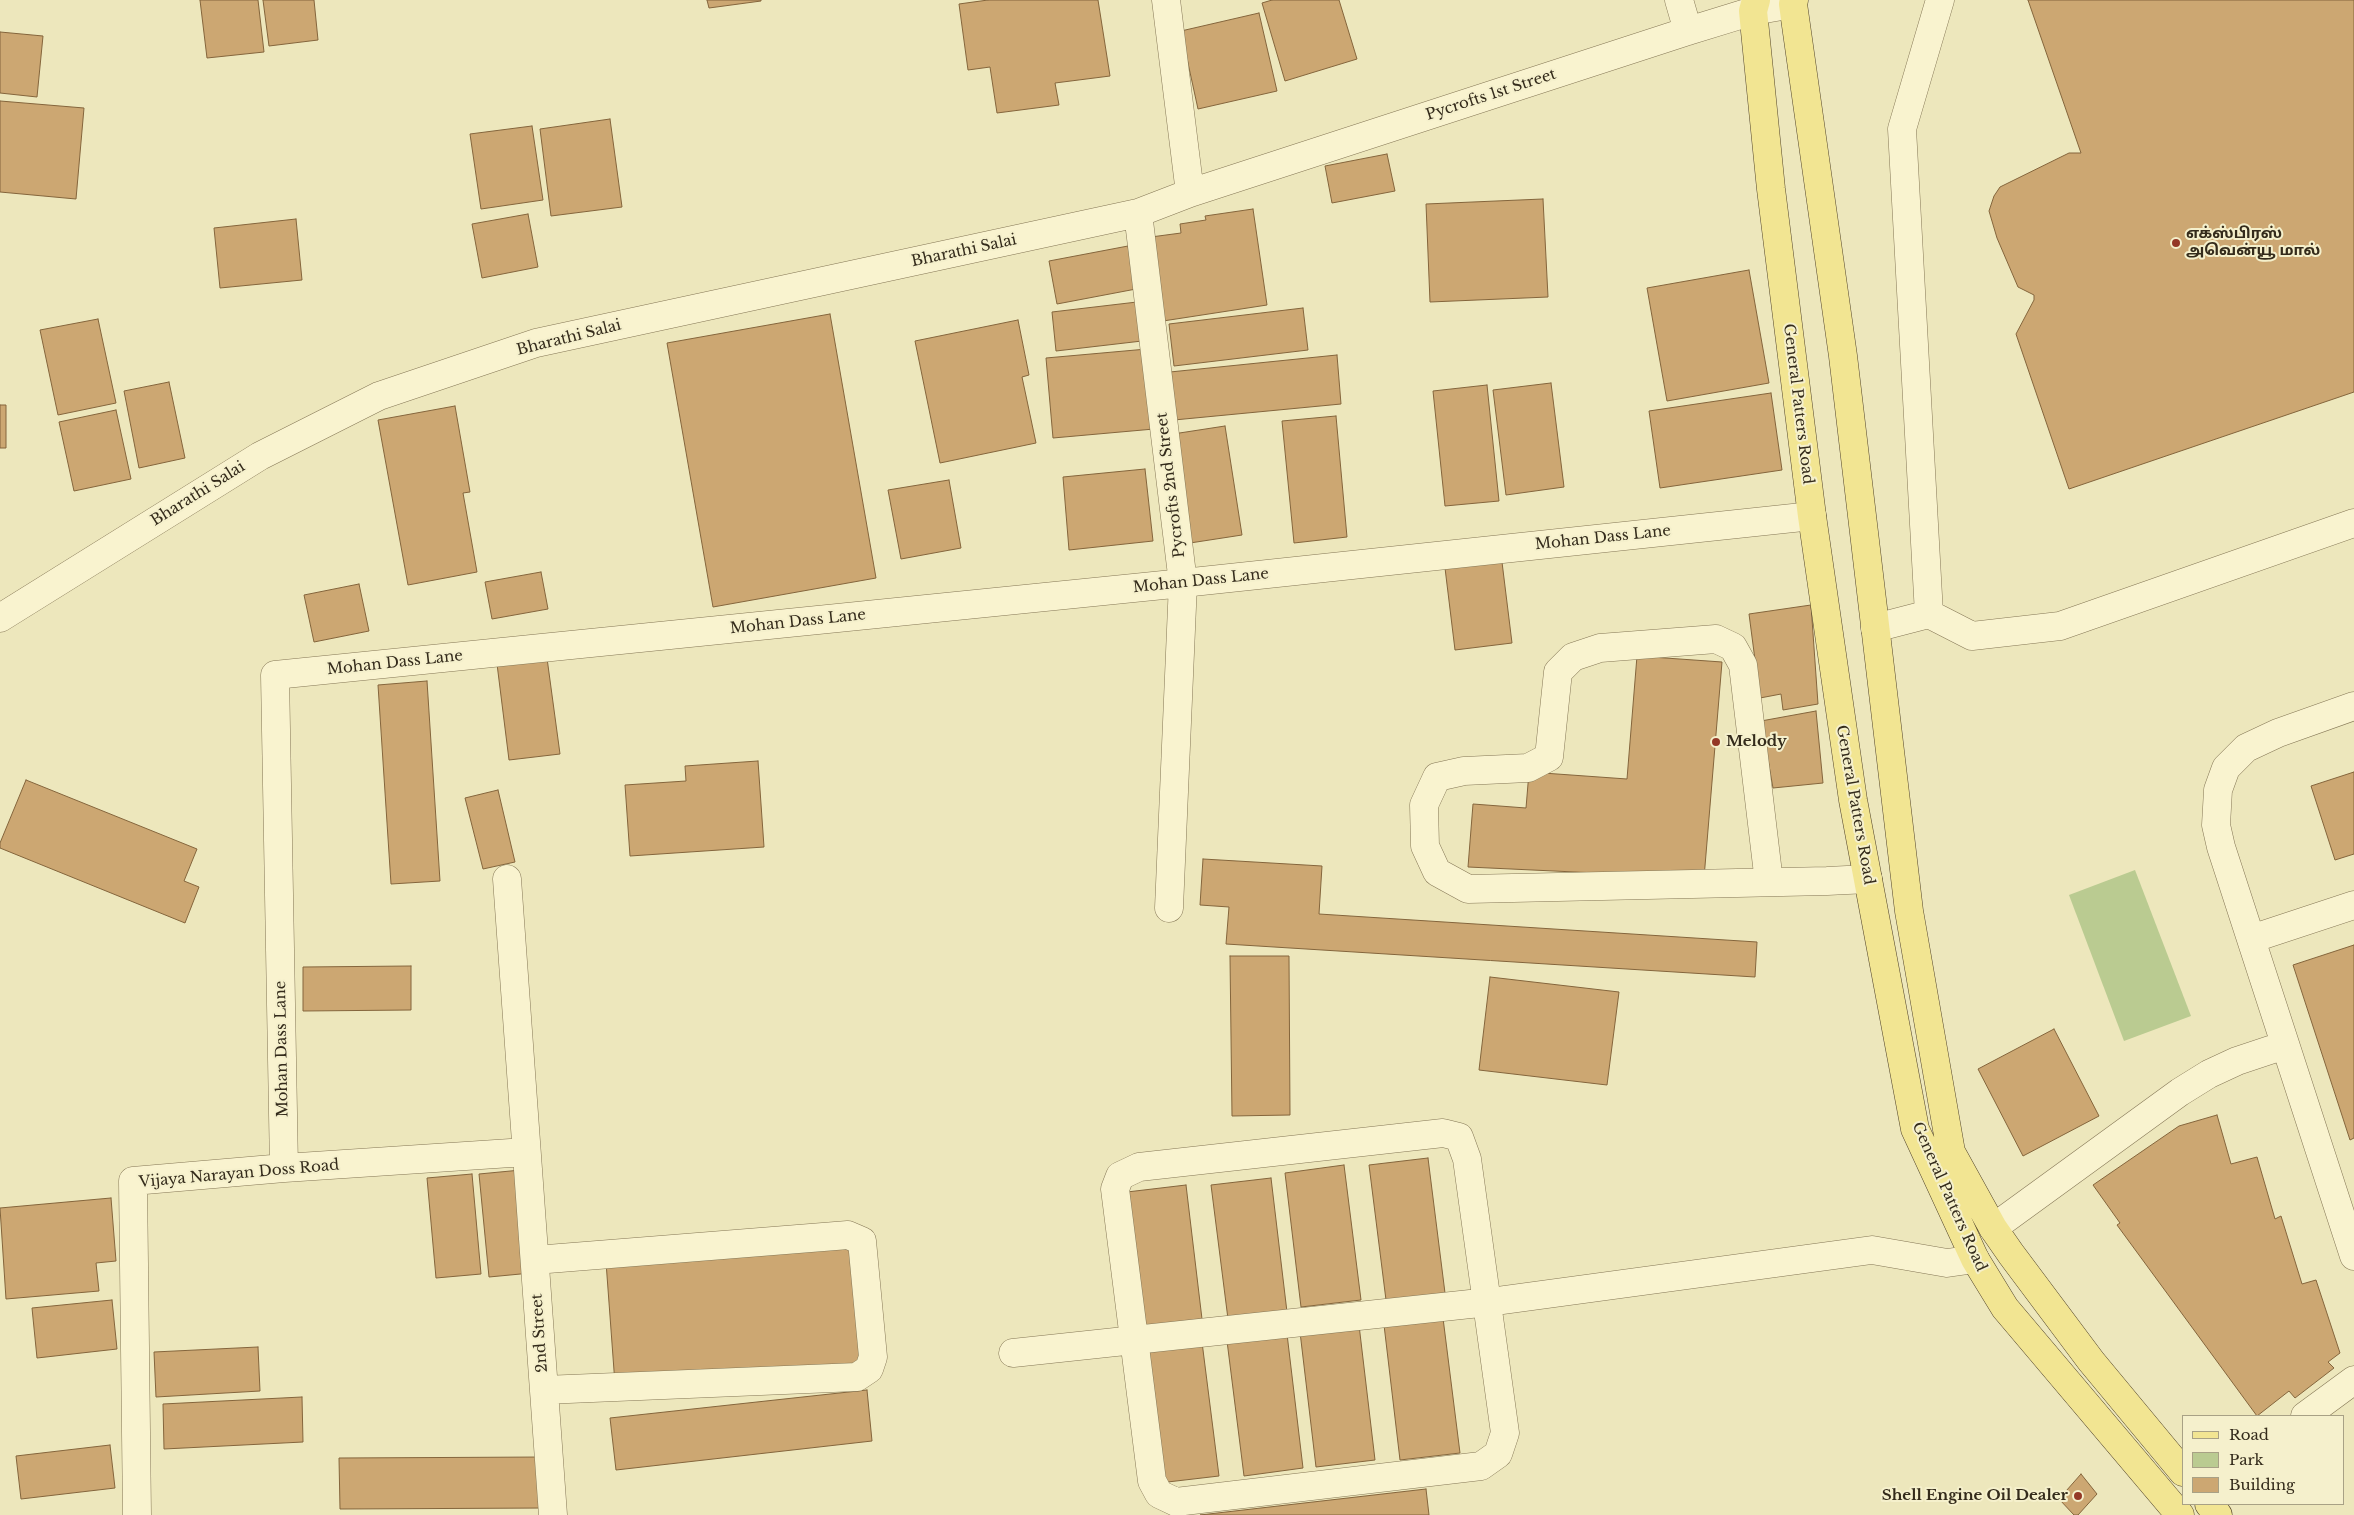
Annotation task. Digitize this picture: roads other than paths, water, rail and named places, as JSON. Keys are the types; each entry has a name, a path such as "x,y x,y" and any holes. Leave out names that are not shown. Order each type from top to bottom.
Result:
{"main road":[{"name":"General Patters Road","path":"1793,2 1843,356 1909,911 1951,1152 1993,1228 2091,1361 2182,1471"},
{"name":"General Patters Road","path":"1754,5 1772,198 1812,516 1853,800 1915,1129 1975,1259 2005,1308 2180,1515"},
{"path":"2210,1505 2218,1515"}],"street":[{"path":"1166,0 1190,193"},
{"path":"1679,0 1688,31"},
{"path":"1929,614 1902,129 1940,0"},
{"name":"Pycrofts 1st Street","path":"1190,193 1688,31 1754,5 1793,2"},
{"name":"Bharathi Salai","path":"0,618 260,456 379,396 536,343 1138,213 1190,193"},
{"name":"Pycrofts 2nd Street","path":"1138,213 1183,583 1170,908"},
{"name":"Mohan Dass Lane","path":"284,1168 275,675 1183,583 1812,516"},
{"path":"1875,628 1929,614 1972,636 2060,626 2354,523"},
{"path":"1769,882 1743,665 1733,647 1716,639 1600,648 1573,657 1558,672 1548,757 1528,768 1464,771 1437,778 1424,805 1425,846 1437,872 1468,889 1769,882 1868,879"},
{"path":"2354,706 2278,732 2246,748 2226,768 2218,790 2216,825 2250,939 2354,1256"},
{"name":"2nd Street","path":"507,879 553,1515"},
{"path":"2250,939 2354,905"},
{"path":"1993,1228 2180,1092 2209,1074 2237,1061 2285,1045"},
{"path":"1443,1132 1459,1137 1467,1159 1489,1302 1506,1434 1498,1454 1481,1466 1176,1502 1159,1494 1152,1481 1115,1189 1120,1176 1139,1167 1443,1132"},
{"name":"Vijaya Narayan Doss Road","path":"137,1515 133,1181 284,1168 526,1152"},
{"path":"534,1260 848,1235 862,1241 873,1357 869,1369 856,1377 544,1390"},
{"path":"1013,1353 1489,1302 1872,1250 1947,1263 1975,1259"},
{"path":"2306,1415 2354,1380"}],"place":[{"name":"எக்ஸ்பிரஸ் அவென்யூ மால்","path":"2176,243"},
{"name":"Melody","path":"1716,742"},
{"name":"Shell Engine Oil Dealer","path":"2078,1496"}]}
